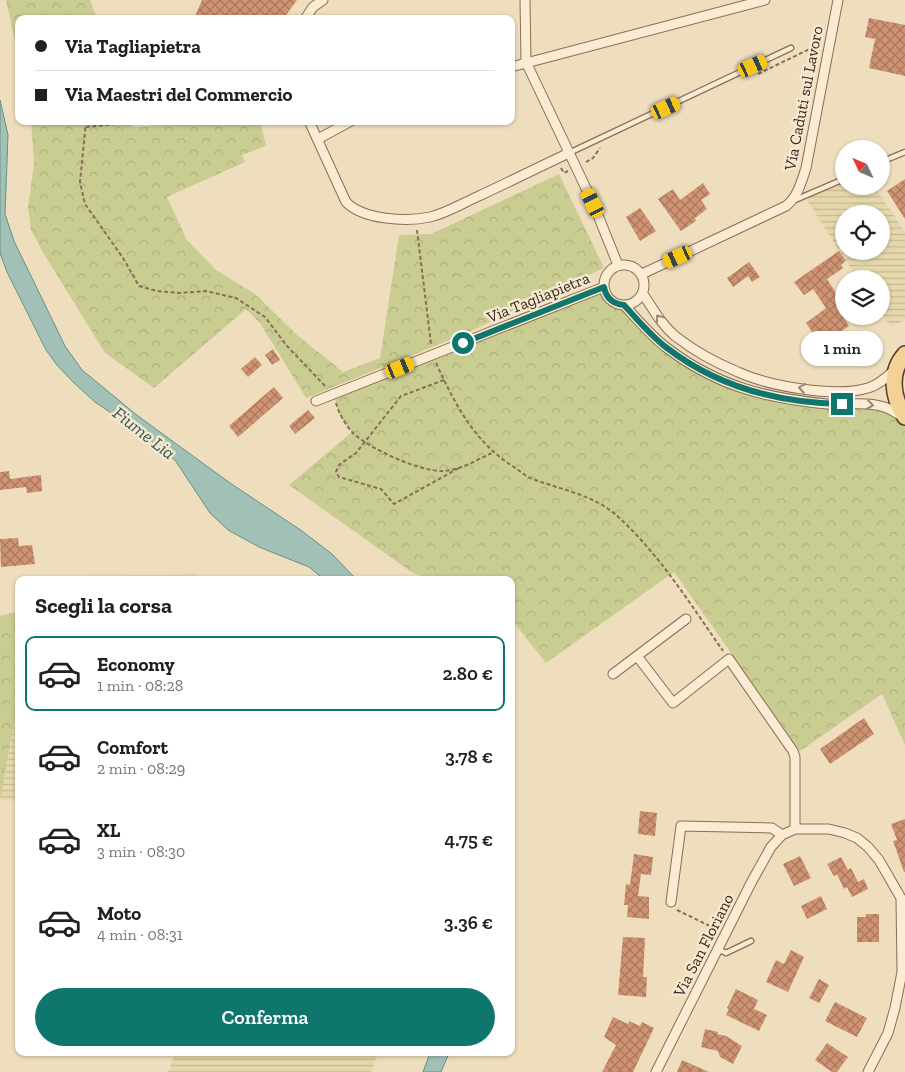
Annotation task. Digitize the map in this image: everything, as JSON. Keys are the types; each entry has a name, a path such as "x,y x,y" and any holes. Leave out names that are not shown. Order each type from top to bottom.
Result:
{"main road":[{"path":"905,354 896,369 893,382 894,395 905,417"}],"street":[{"path":"308,15 313,7 322,0"},
{"path":"525,0 526,62 593,203 618,265 629,264 642,274 645,287 643,294 635,302 624,305"},
{"path":"515,66 765,0"},
{"name":"Via Caduti sul Lavoro","path":"792,201 798,193 806,168 838,0"},
{"path":"311,125 350,207 368,214 393,219 415,219 444,212 569,153"},
{"path":"318,139 344,125"},
{"path":"642,274 786,206 792,201"},
{"name":"Via Tagliapietra","path":"618,265 607,274 604,287 609,298 618,304 624,305 666,348 690,364 732,385 767,396 828,404 868,404 887,408 905,417"},
{"name":"Via Tagliapietra","path":"316,402 604,287"},
{"path":"643,294 660,321 696,351 738,372 773,383 824,392 855,391 870,388 896,369"},
{"path":"613,674 686,619"},
{"path":"637,656 673,702 729,659 793,751 795,829"},
{"path":"671,902 680,826 772,828 782,835 795,829 829,829 857,838 868,847 879,860 901,898 902,972 888,1034 868,1072"},
{"name":"Via San Floriano","path":"656,1072 771,847 782,835"}],"lane":[{"path":"569,153 791,48"},
{"path":"890,158 905,152"},
{"path":"792,201 835,182"},
{"path":"718,949 726,953 751,941"}],"path":[{"path":"106,125 86,127 80,182 85,204 123,258 139,286 157,291 180,293 206,290 236,298 265,317 287,346 334,395 339,414 352,432 392,457 421,467 443,471 462,467"},
{"path":"415,219 433,355 452,398 476,435 501,459 532,479 583,494 615,514 646,545 729,659"},
{"path":"444,380 401,396 356,453 339,465 336,472 339,477 381,489 394,504 494,452"},
{"path":"671,902 678,910 725,934"}],"shaded area":[{"path":"835,186 835,195 880,195 887,205 835,205 835,244 808,202 808,197"},
{"path":"890,210 905,232 905,320 891,327 890,325 890,270 852,270 846,260 890,260"},
{"path":"190,573 198,576 76,576 188,575"},
{"path":"15,717 15,801 0,799"},
{"path":"174,1056 377,1056 371,1072 168,1072"}],"green space":[{"path":"6,0 90,0 96,15 15,15 15,42"},
{"path":"31,125 132,125 132,127 261,125 266,146 242,155 245,162 167,197 187,240 216,270 255,294 297,335 343,372 380,358 399,235 431,234 559,174 604,268 467,333 306,398 260,323 246,309 154,388 105,353 31,230 28,207 34,163"},
{"path":"605,290 613,301 624,305 690,364 767,396 868,404 905,418 905,745 882,694 800,751 674,572 546,663 515,624 515,576 422,576 413,573 289,485 352,432 339,414 334,395"},
{"path":"15,612 15,717 0,800 0,616"}],"water":[{"name":"Fiume Lia","path":"0,100 8,135 5,214 14,241 65,346 82,370 138,416 230,483 302,531 332,554 353,576 320,576 309,567 259,547 228,530 210,513 175,460 145,436 95,402 57,365 46,350 7,272 0,253"},
{"path":"429,1056 448,1056 441,1072 423,1072"}],"building":[{"path":"202,0 297,0 286,15 196,15"},
{"path":"869,18 905,25 905,76 869,68 875,39 865,37"},
{"path":"905,179 905,219 890,195 890,189"},
{"path":"703,183 710,194 701,200 707,209 695,218 696,221 681,231 658,199 673,189 680,200"},
{"path":"640,208 656,231 640,241 626,217"},
{"path":"835,254 835,260 846,261 841,265 843,268 835,270 835,274 827,279 835,291 835,325 849,326 829,339 842,358 836,362 826,352 806,323 826,308 813,289 804,295 794,282"},
{"path":"749,262 760,277 752,282 748,276 733,287 727,278"},
{"path":"273,349 280,360 272,365 265,355"},
{"path":"255,357 262,365 248,377 241,369"},
{"path":"274,387 283,398 238,437 229,426"},
{"path":"308,410 315,418 295,434 289,426"},
{"path":"9,471 10,479 41,475 42,491 27,493 26,487 0,490 0,472"},
{"path":"18,538 19,546 32,545 35,564 1,567 0,539"},
{"path":"864,718 874,734 830,764 820,749"},
{"path":"640,811 657,813 655,836 638,834"},
{"path":"905,819 904,872 893,841 897,840 891,824"},
{"path":"634,854 653,857 651,875 641,874 638,896 649,897 649,919 627,917 628,905 624,905 626,884 630,885"},
{"path":"800,856 811,878 794,886 783,864"},
{"path":"841,857 848,870 851,868 858,882 864,879 868,889 852,897 847,887 844,889 837,874 834,876 827,864"},
{"path":"821,896 827,909 807,919 801,906"},
{"path":"866,914 879,914 879,942 857,942 857,917 866,917"},
{"path":"623,937 645,938 643,977 647,977 646,997 618,995"},
{"path":"791,950 804,957 788,992 766,982 776,960 784,964"},
{"path":"819,979 829,985 819,1003 809,998"},
{"path":"736,989 758,1000 754,1009 767,1015 759,1031 726,1015 729,1009 727,1008"},
{"path":"835,1002 867,1018 857,1037 825,1021"},
{"path":"613,1017 628,1024 629,1021 640,1026 642,1022 654,1028 633,1072 602,1072 616,1045 604,1037"},
{"path":"705,1029 718,1032 717,1034 726,1036 742,1046 733,1064 720,1057 718,1051 701,1047"},
{"path":"827,1043 848,1057 837,1072 832,1072 815,1060"},
{"path":"682,1060 709,1072 677,1072"}],"route":[{"path":"463,343 604,287 606,294 613,302 624,305 666,348 690,364 732,385 767,396 842,404"}]}
